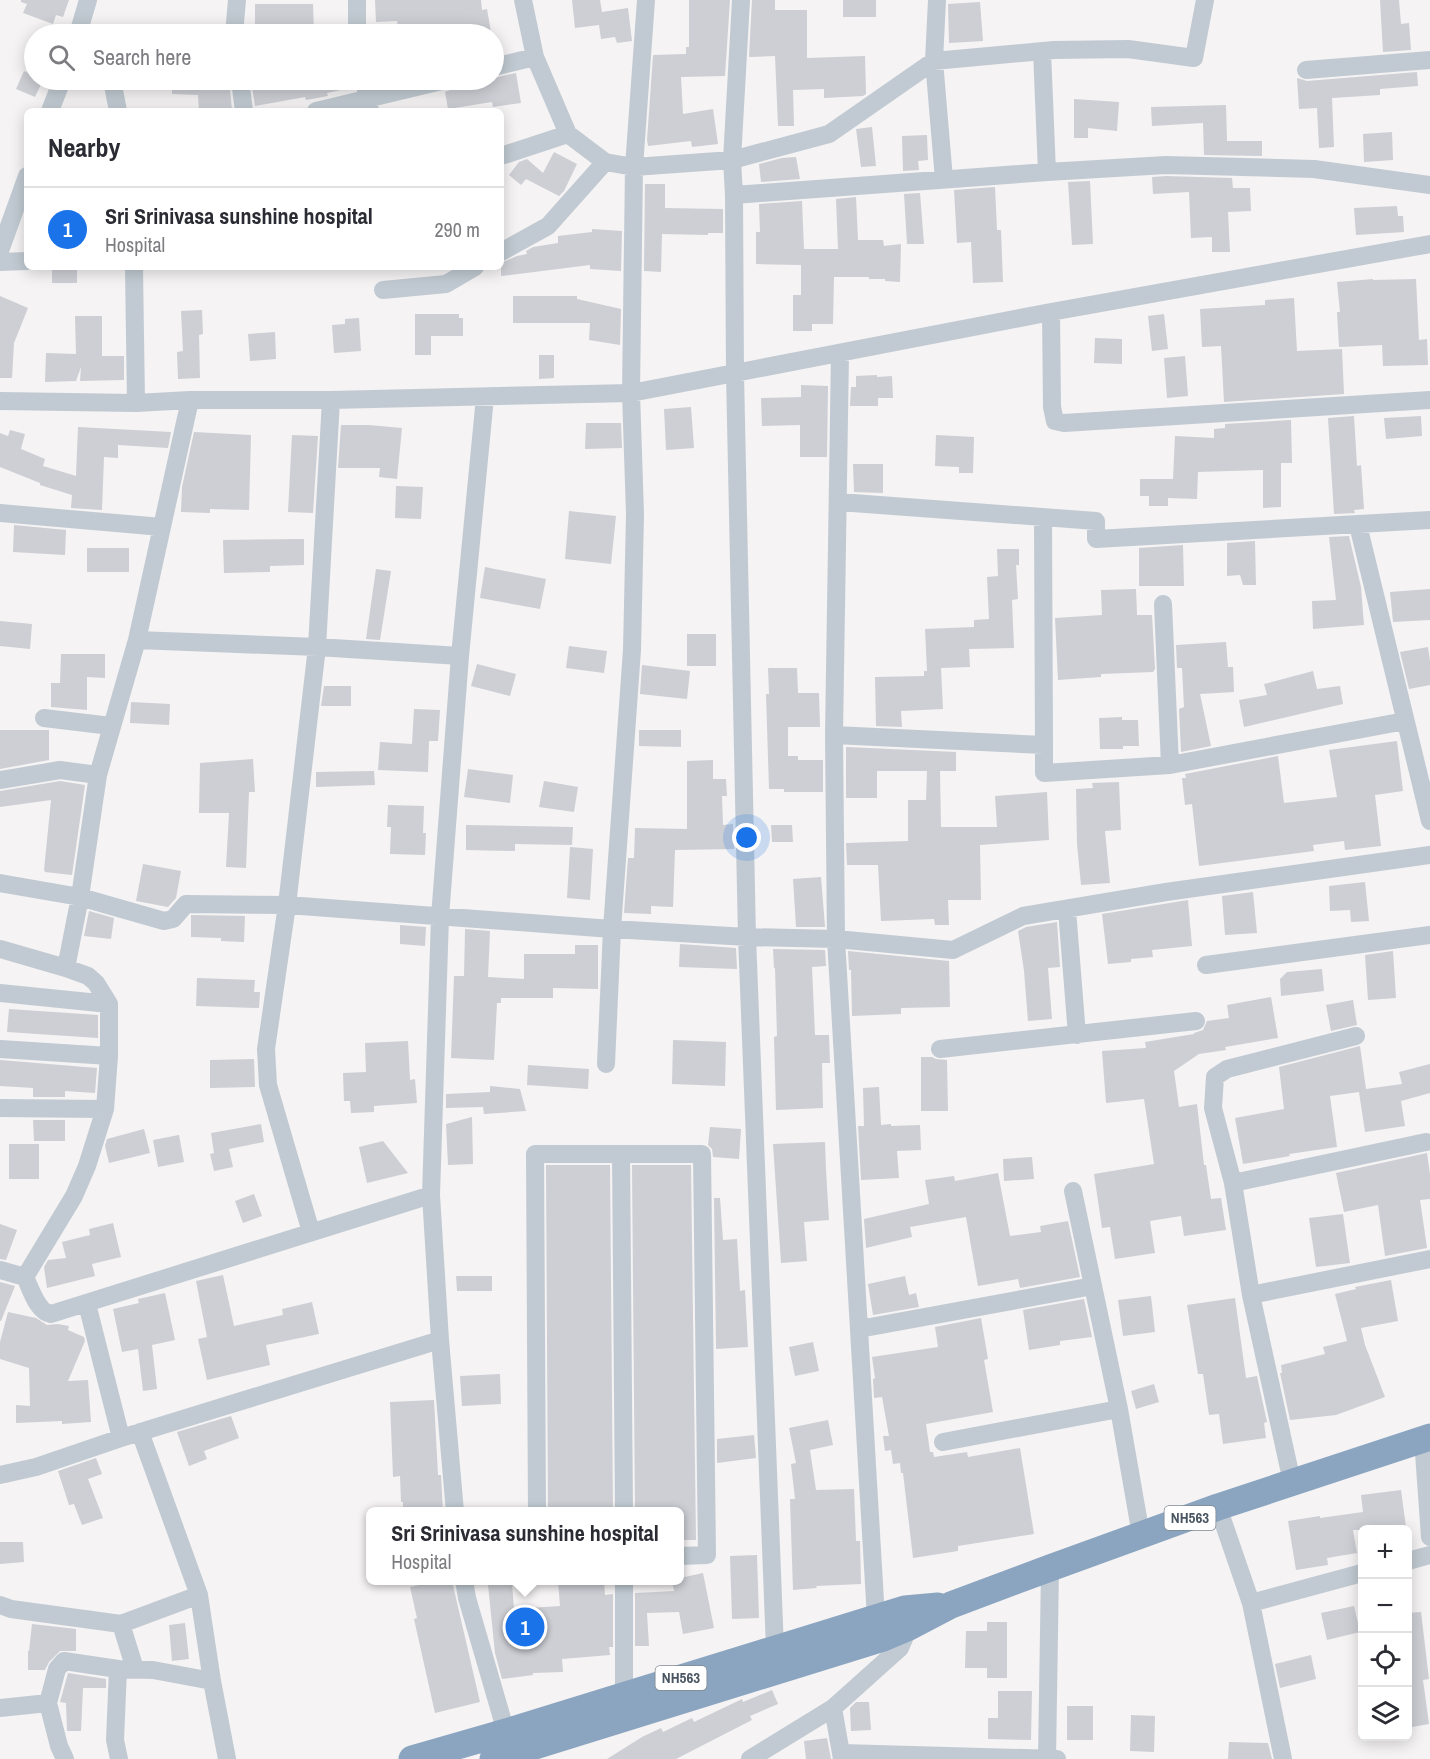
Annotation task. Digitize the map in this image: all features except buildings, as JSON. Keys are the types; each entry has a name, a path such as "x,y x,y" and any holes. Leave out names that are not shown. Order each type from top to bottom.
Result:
{"highway":[{"name":"NH563","path":"412,1759 876,1618 907,1618 951,1605 1218,1507 1426,1438"},
{"name":"NH563","path":"493,1759 883,1638 907,1618"}],"street":[{"path":"81,24 88,0"},
{"path":"235,24 237,0"},
{"path":"357,0 357,24"},
{"path":"523,0 535,57 568,134 605,162 634,167 732,160 829,134 934,61 1054,50 1128,49 1194,58 1205,0"},
{"path":"606,1064 612,929 632,650 634,514 631,393 634,167 646,0"},
{"path":"741,0 732,160 735,374 747,937 775,1649"},
{"path":"937,0 934,61 944,179"},
{"path":"1042,51 1047,172"},
{"path":"504,65 535,57"},
{"path":"1306,70 1430,60"},
{"path":"52,108 58,90"},
{"path":"114,90 117,108"},
{"path":"241,90 244,108"},
{"path":"366,90 368,105"},
{"path":"342,108 368,105 415,90"},
{"path":"504,155 568,134"},
{"path":"504,250 548,226 605,162"},
{"path":"734,195 1166,165 1314,169 1430,185"},
{"path":"0,251 24,184"},
{"path":"0,401 136,403 190,400 331,400 631,393 1051,312 1430,244"},
{"path":"0,262 24,261"},
{"path":"134,270 136,403"},
{"path":"383,290 446,284 467,270"},
{"path":"1051,312 1052,407 1055,421 1064,423 1430,400"},
{"path":"840,353 834,735 836,939 876,1618"},
{"path":"455,1507 440,1340 431,1195 440,916 460,656 485,397"},
{"path":"66,968 80,897 98,775 137,640 190,400"},
{"path":"311,1232 268,1085 266,1050 287,905 317,647 331,400"},
{"path":"839,502 1096,521 1096,539 1430,520"},
{"path":"0,513 162,527"},
{"path":"1043,517 1044,773 1170,765 1405,721"},
{"path":"1358,525 1430,821"},
{"path":"1164,604 1170,765"},
{"path":"137,640 317,647 460,656"},
{"path":"44,718 111,726"},
{"path":"834,735 1044,745"},
{"path":"0,780 60,770 98,775"},
{"path":"0,883 80,897 164,921 173,919 186,904 287,905 612,929 747,937 836,939 952,950 1023,916 1166,892 1430,855"},
{"path":"1067,910 1077,1035"},
{"path":"1206,965 1430,936"},
{"path":"0,950 88,976 96,983 109,1004 109,1056 105,1109 87,1166 74,1196 26,1277"},
{"path":"0,993 109,1004"},
{"path":"940,1049 1196,1021"},
{"path":"1292,1482 1251,1295 1233,1183 1213,1108 1215,1077 1227,1068 1356,1036"},
{"path":"0,1049 109,1056"},
{"path":"0,1108 105,1109"},
{"path":"1233,1183 1426,1142"},
{"path":"537,1507 535,1154 702,1155 707,1555 684,1556"},
{"path":"621,1154 624,1507"},
{"path":"1072,1191 1119,1409 1141,1535"},
{"path":"26,1277 41,1310 51,1314 431,1195"},
{"path":"1251,1295 1430,1259"},
{"path":"0,1270 26,1277"},
{"path":"859,1329 1093,1286"},
{"path":"87,1304 121,1438"},
{"path":"0,1475 36,1467 140,1432 440,1340"},
{"path":"943,1442 1119,1409"},
{"path":"140,1432 199,1595 227,1759"},
{"path":"1426,1438 1430,1537"},
{"path":"1218,1507 1251,1603 1283,1759"},
{"path":"1412,1560 1430,1555"},
{"path":"833,1708 842,1756 1051,1759 1050,1568"},
{"path":"1251,1603 1358,1579"},
{"path":"465,1585 506,1732"},
{"path":"624,1585 624,1696"},
{"path":"0,1605 11,1609 121,1624 199,1595"},
{"path":"750,1759 833,1708 900,1647 907,1618"},
{"path":"119,1759 116,1740 126,1669 121,1624"},
{"path":"65,1759 59,1746 48,1702 57,1670 64,1661 153,1670 212,1681"},
{"path":"0,1708 48,1702"}],"place":[{"name":"Sri Srinivasa sunshine hospital","path":"525,1627"}]}
